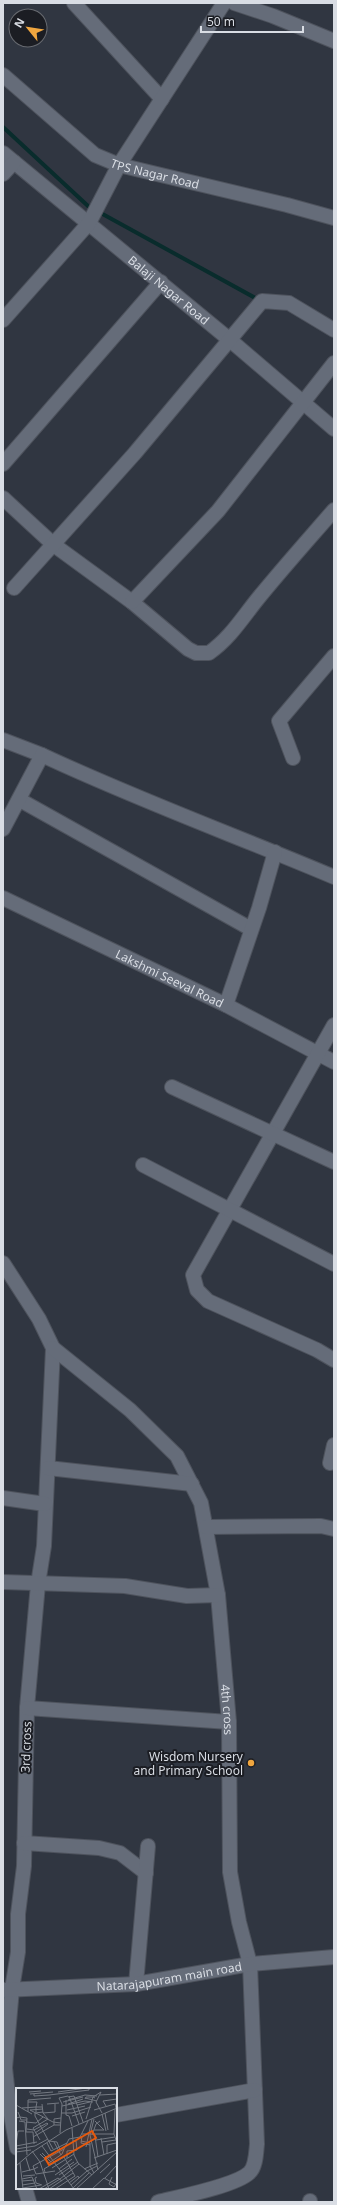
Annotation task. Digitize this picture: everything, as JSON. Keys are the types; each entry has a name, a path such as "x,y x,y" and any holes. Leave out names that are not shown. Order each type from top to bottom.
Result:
{"street":[{"path":"3,320 91,219 119,165 224,3"},
{"path":"234,3 273,16 334,41"},
{"path":"77,4 162,99"},
{"name":"TPS Nagar Road","path":"3,75 95,155 119,165 287,204 334,218"},
{"path":"3,174 8,158"},
{"name":"Balaji Nagar Road","path":"8,158 91,219 161,282 334,429"},
{"path":"3,464 161,282"},
{"path":"14,588 54,545 262,301 289,303 334,330"},
{"path":"132,602 218,511 334,363"},
{"path":"3,498 54,545 132,602 188,649 196,653 210,653 221,644 334,510"},
{"path":"293,758 279,721 334,656"},
{"path":"3,740 102,783 334,877"},
{"path":"3,829 20,800 42,756"},
{"path":"20,800 251,929"},
{"path":"226,1005 275,852"},
{"name":"Lakshmi Seeval Road","path":"3,898 226,1005 318,1055 334,1062"},
{"path":"334,1026 271,1134 193,1275 197,1290 208,1301 317,1350 334,1360"},
{"path":"172,1087 334,1162"},
{"path":"143,1165 229,1211 334,1264"},
{"path":"3,1263 39,1319 54,1348"},
{"name":"3rd cross","path":"16,2145 12,2133 5,2068 8,1990 18,1952 18,1914 24,1866 27,1708 38,1584 44,1546 44,1504 48,1468 54,1348"},
{"name":"4th cross","path":"54,1348 130,1410 176,1456 201,1503 218,1595 229,1722 230,1872 239,1922 250,1964 257,2144 256,2160 249,2173 234,2181 158,2202"},
{"path":"330,1462 334,1445"},
{"path":"48,1468 192,1484"},
{"path":"3,1498 44,1504"},
{"path":"206,1527 321,1526 334,1529"},
{"path":"3,1582 125,1586 187,1596 218,1595"},
{"path":"27,1708 229,1722"},
{"path":"24,1843 99,1848 120,1853 146,1873"},
{"path":"136,1984 148,1846"},
{"name":"Natarajapuram main road","path":"8,1990 136,1984 250,1964 334,1957"},
{"path":"117,2114 255,2090"},
{"path":"25,2189 29,2202"}],"waterway":[{"path":"3,127 88,206 259,300"}],"place":[{"name":"Wisdom Nursery and Primary School","path":"251,1763"}]}
